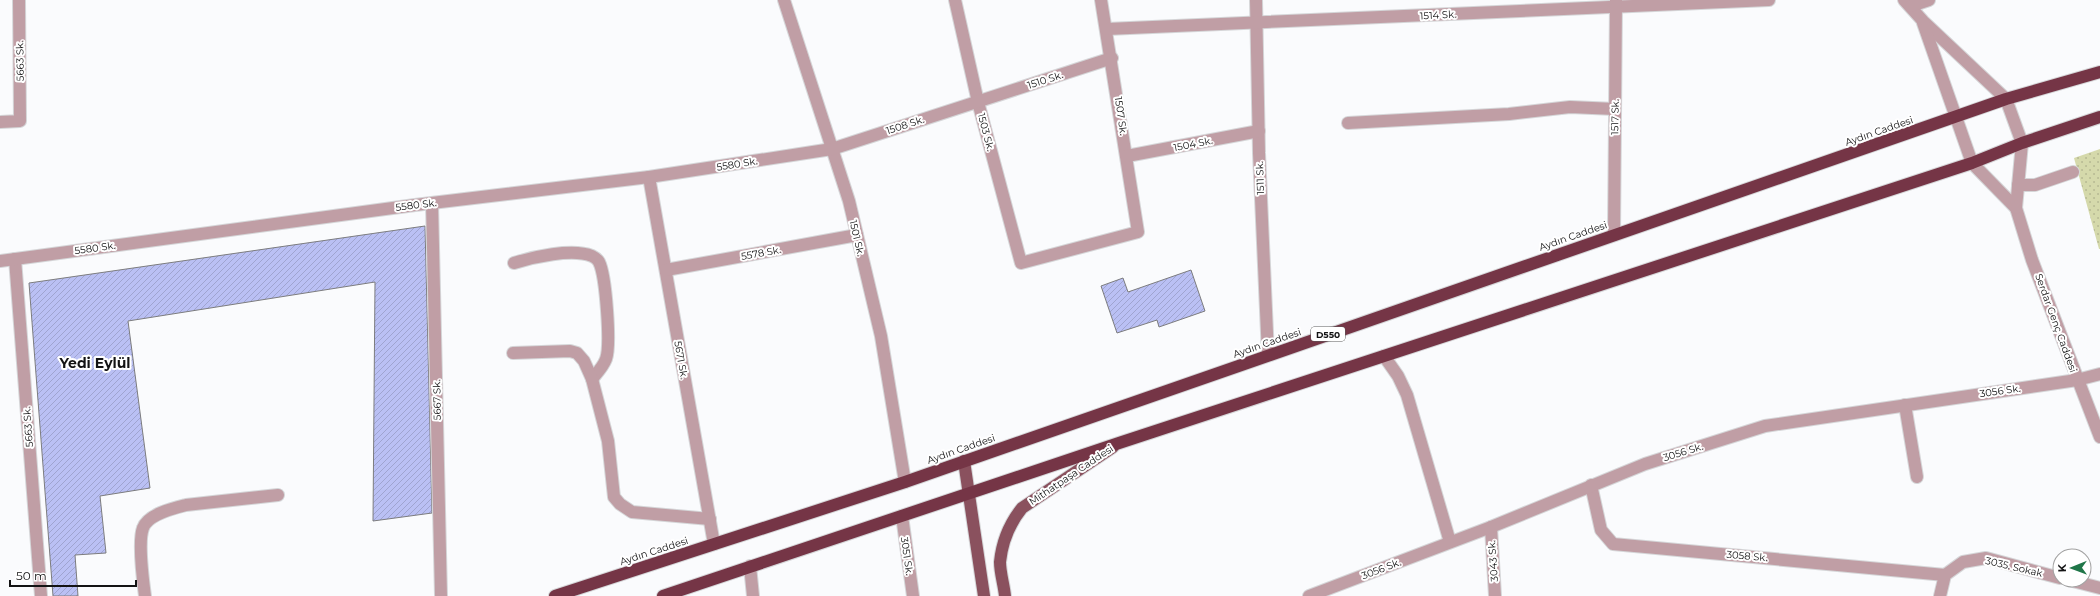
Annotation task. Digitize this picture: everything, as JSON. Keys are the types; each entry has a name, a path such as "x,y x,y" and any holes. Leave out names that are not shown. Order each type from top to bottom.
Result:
{"highway":[{"name":"Aydın Caddesi","path":"555,596 906,482 1614,234 2006,99 2100,72"},
{"path":"663,596 1119,443 1972,163 2022,143 2100,117"}],"main road":[{"name":"Mithatpaşa Caddesi","path":"1005,596 1000,563 1008,531 1018,513 1022,508 1119,443"},
{"path":"964,461 984,596"}],"street":[{"name":"5663 Sk.","path":"0,122 20,121 19,0"},
{"name":"1501 Sk.","path":"784,0 849,201 881,336 906,482"},
{"name":"1503 Sk.","path":"955,0 978,102 1021,263 1138,232"},
{"name":"1507 Sk.","path":"1101,0 1112,58 1138,232"},
{"name":"1511 Sk.","path":"1256,0 1258,24 1259,131 1268,355"},
{"name":"1514 Sk.","path":"1107,29 1258,24 1616,4 1769,0"},
{"path":"1908,3 1929,0"},
{"path":"1908,3 1923,21 2006,99 2022,143 2016,208"},
{"name":"1517 Sk.","path":"1614,234 1616,4"},
{"path":"1923,21 1972,163 2016,208"},
{"name":"1510 Sk.","path":"978,102 1112,58"},
{"name":"1508 Sk.","path":"832,149 978,102"},
{"path":"1348,123 1508,114 1570,107 1615,109"},
{"name":"1504 Sk.","path":"1126,156 1259,131"},
{"name":"5580 Sk.","path":"0,261 432,203 649,177 832,149"},
{"path":"2018,185 2035,185 2073,172"},
{"name":"5671 Sk.","path":"649,177 714,544"},
{"name":"5667 Sk.","path":"432,203 441,596"},
{"name":"Serdar Genç Caddesi","path":"2016,208 2032,260 2100,437"},
{"name":"5578 Sk.","path":"666,270 857,235"},
{"path":"514,263 537,256 571,254 593,256 598,262 602,277 608,337 606,358 603,366 592,379"},
{"name":"5663 Sk.","path":"15,259 41,596"},
{"path":"513,353 570,351 577,353 584,361 592,379 608,441 614,497 620,504 632,512 710,519"},
{"path":"1384,356 1396,372 1407,395 1450,542"},
{"name":"3056 Sk.","path":"1309,596 1491,527 1590,485 1645,464 1765,426 2077,380 2100,374"},
{"path":"1905,405 1917,477"},
{"name":"3058 Sk.","path":"1590,485 1601,530 1612,544 1945,575"},
{"path":"145,596 142,551 143,528 150,520 171,509 186,505 278,495"},
{"name":"3051 Sk.","path":"902,516 913,596"},
{"name":"3043 Sk.","path":"1491,527 1495,596"},
{"name":"3035. Sokak","path":"1945,575 1963,562 1986,558 2052,576"},
{"path":"750,566 753,596"},
{"path":"1940,596 1945,575"}],"green space":[{"path":"2100,149 2100,249 2099,249 2074,158"}],"building":[{"path":"425,226 432,513 373,521 375,282 128,321 150,488 100,496 106,553 75,555 78,596 53,596 29,283"},
{"path":"1191,270 1205,311 1159,327 1157,320 1117,333 1101,286 1123,278 1128,292"}],"district":[{"name":"Yedi Eylül","path":"95,363"}]}
